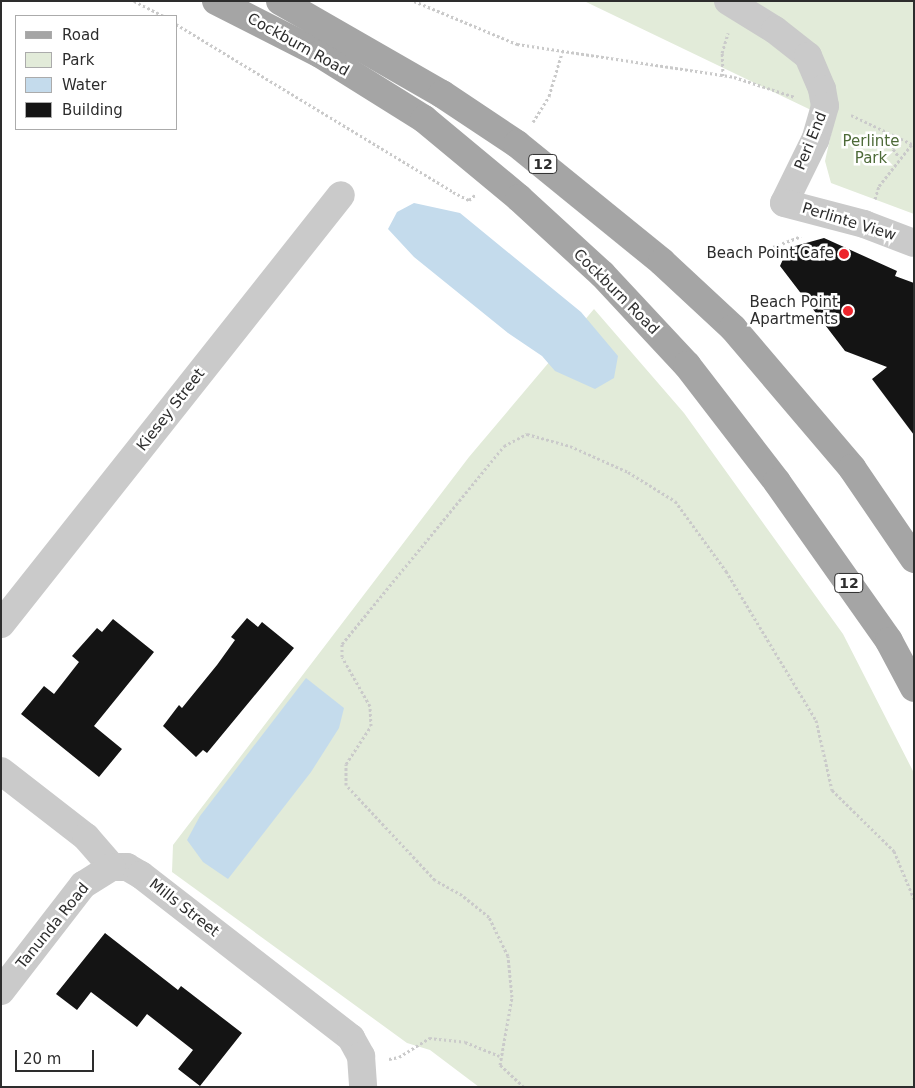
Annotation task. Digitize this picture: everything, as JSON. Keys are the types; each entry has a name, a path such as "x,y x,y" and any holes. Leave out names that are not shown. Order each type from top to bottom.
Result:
{"main road":[{"name":"Cockburn Road","path":"216,1 320,54 424,119 519,198 602,274 687,365 777,482 889,641 914,688"},
{"name":"Cockburn Road","path":"280,1 442,94 517,144 662,262 733,328 852,468 914,559"}],"street":[{"name":"Peri End","path":"728,1 775,30 808,56 822,89 825,106 815,140 784,204"},
{"name":"Kiesey Street","path":"1,624 341,195"},
{"name":"Perlinte View","path":"784,204 864,224 914,243"},
{"path":"1,771 86,837 112,867"},
{"name":"Tanunda Road","path":"1,992 83,885 112,867"},
{"name":"Mills Street","path":"112,867 127,867 141,875 351,1038 362,1069"}],"path":[{"path":"134,1 162,15"},
{"path":"414,1 517,44 562,53 723,76 825,106 913,144 899,157 879,186 874,201"},
{"path":"178,25 453,192 469,200 482,190"},
{"path":"723,76 722,53 729,31"},
{"path":"530,126 549,96 562,53"},
{"path":"895,136 893,149 899,157"},
{"path":"524,1087 500,1065 499,1056 512,998 508,956 489,917 462,895 435,880 346,785 346,764 371,726 370,706 342,657 342,644 504,446 528,434 570,446 628,472 674,501 726,571 816,720 832,790 894,851 914,899"},
{"path":"362,1069 399,1057 429,1038 465,1042 499,1056"}],"green space":[{"name":"Perlinte Park","path":"584,1 914,1 914,214 831,183 825,161 834,121"},
{"path":"594,309 684,413 843,634 914,773 914,1087 479,1087 430,1050 407,1043 172,872 173,845 469,457"}],"water":[{"path":"414,203 460,213 581,312 618,356 614,378 595,389 555,371 542,356 508,333 414,257 388,229 397,212"},
{"path":"306,678 344,708 339,728 311,772 228,879 203,862 187,840 200,816"}],"building":[{"name":"Beach Point Apartments","path":"824,238 897,271 895,276 914,283 914,435 872,379 887,367 845,351 780,266 788,248"},
{"path":"247,618 258,627 262,622 294,648 207,753 203,750 196,757 163,726 179,705 182,708 217,665 235,640 231,637"},
{"path":"113,619 154,652 94,726 122,749 99,777 21,714 44,686 54,694 79,662 72,656 97,628 102,632"},
{"path":"105,933 178,990 181,986 242,1033 200,1086 178,1069 193,1050 147,1014 137,1027 91,992 77,1010 56,994"}],"place":[{"name":"Beach Point Cafe","path":"844,254"},
{"name":"Beach Point Apartments","path":"848,311"}]}
